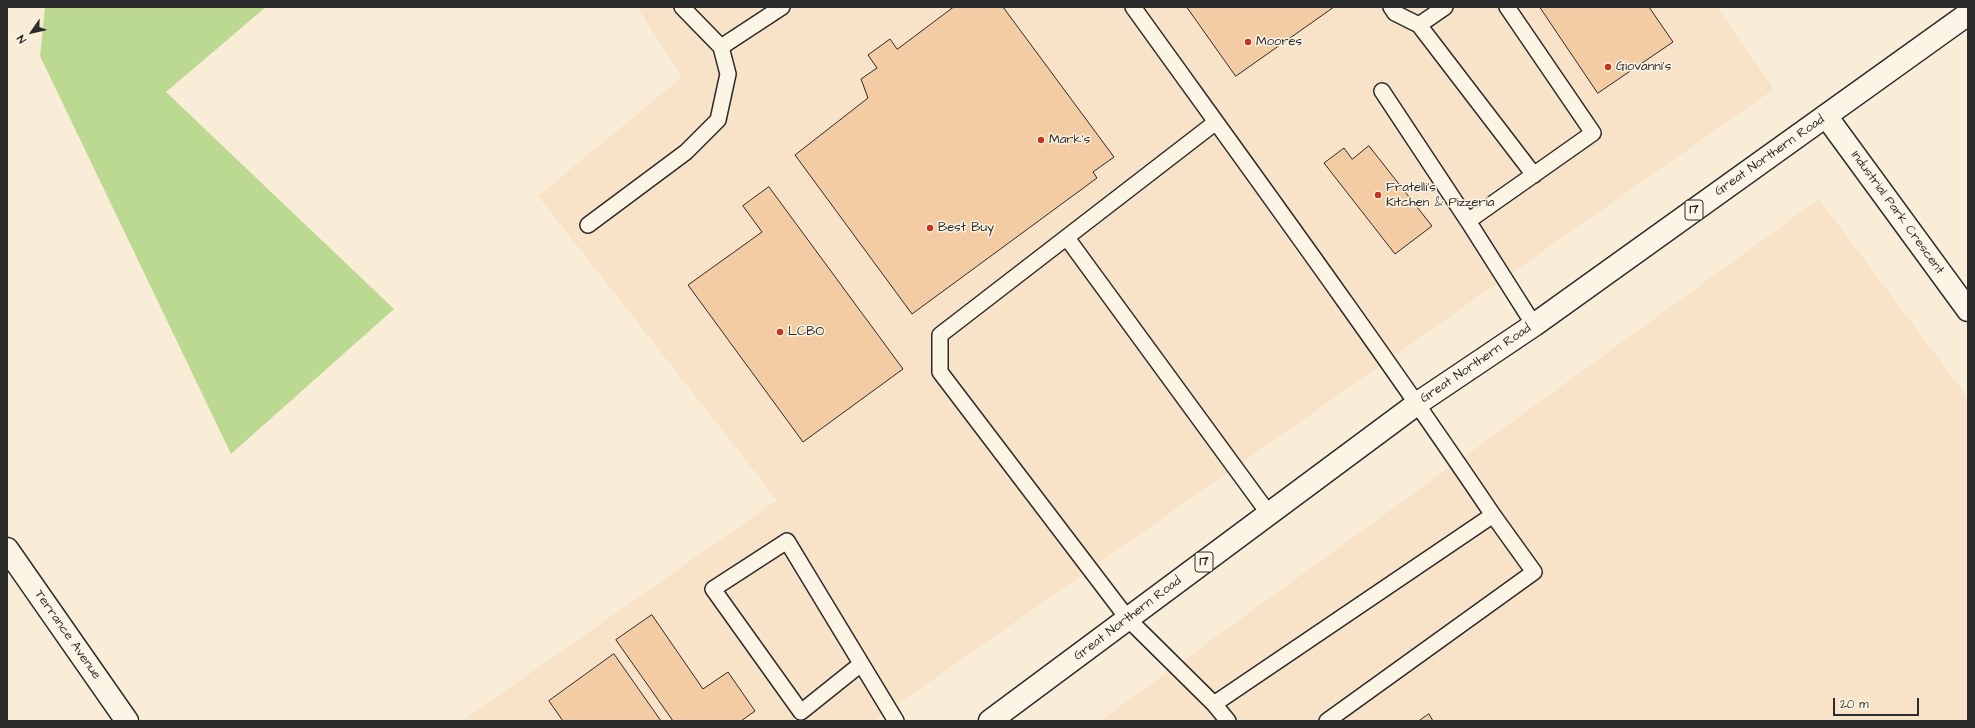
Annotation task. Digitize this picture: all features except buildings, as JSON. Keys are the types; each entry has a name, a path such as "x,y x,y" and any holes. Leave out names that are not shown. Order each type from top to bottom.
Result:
{"main road":[{"name":"Great Northern Road","path":"990,721 1418,403 1534,325 1968,14"},
{"name":"Industrial Park Crescent","path":"1826,116 1968,310"},
{"name":"Terrance Avenue","path":"7,549 127,721"}],"lane":[{"path":"588,225 686,152 718,120 728,74 721,47 682,7"},
{"path":"721,47 782,7"},
{"path":"1133,7 1418,403 1493,515 1534,572 1328,721"},
{"path":"1391,7 1396,14 1419,25 1534,176"},
{"path":"1419,25 1445,7"},
{"path":"1468,221 1593,133 1506,7"},
{"path":"1382,91 1468,221 1534,325"},
{"path":"1216,122 940,336 940,372 1128,619 1214,704 1228,721"},
{"path":"1067,238 1269,514"},
{"path":"1214,704 1493,515"},
{"path":"861,664 802,712 713,588 787,541 896,721"}],"shaded area":[{"path":"637,7 1717,7 1774,89 874,721 462,721 777,500 538,196 682,77"},
{"path":"1819,199 1968,398 1968,721 1100,721"}],"green space":[{"path":"45,7 266,7 166,92 394,309 231,454 40,56"}],"place":[{"name":"Moores","path":"1248,42"},
{"name":"Giovanni's","path":"1608,67"},
{"name":"Mark's","path":"1041,140"},
{"name":"Fratelli's Kitchen & Pizzeria","path":"1378,195"},
{"name":"Best Buy","path":"930,228"},
{"name":"LCBO","path":"780,332"}]}
